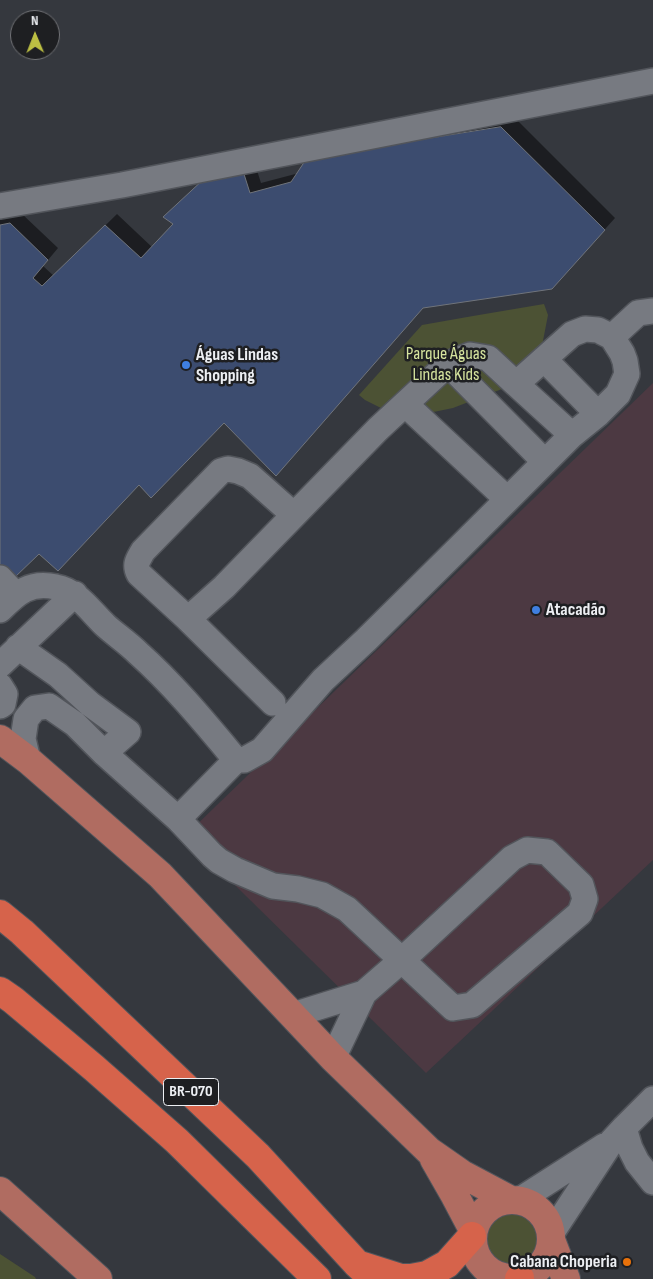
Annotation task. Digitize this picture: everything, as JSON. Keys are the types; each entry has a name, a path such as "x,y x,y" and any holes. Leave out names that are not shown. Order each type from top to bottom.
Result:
{"highway":[{"name":"BR-070","path":"0,914 36,945 258,1156 365,1271"},
{"name":"BR-070","path":"0,991 94,1068 177,1141 318,1279"},
{"path":"365,1271 400,1278 427,1275 447,1264 473,1233"}],"main road":[{"path":"0,739 28,760 160,875 333,1058 429,1151 462,1174 515,1200 534,1207 540,1212 549,1226 566,1279"},
{"path":"429,1151 454,1194 473,1233"},
{"path":"0,1191 98,1279"},
{"path":"515,1200 491,1206 483,1212 477,1221 473,1233 473,1248 478,1260 486,1269 496,1276 508,1279 523,1278 541,1267 550,1250 551,1237"}],"street":[{"path":"0,206 122,185 653,81"},
{"path":"612,337 638,313 653,311"},
{"path":"178,819 236,760 244,760 262,750 322,680 432,575 572,435 598,414 618,394 627,374 626,362 612,337 598,330 585,329 572,334 516,384"},
{"path":"188,619 224,587 378,429 448,364 470,355 488,358 572,435"},
{"path":"544,359 598,414"},
{"path":"448,364 545,462"},
{"path":"405,404 507,500"},
{"path":"273,703 188,619 139,574 136,568 143,551 221,471 228,469 250,476 294,515"},
{"path":"5,594 42,585 57,587 75,594 172,686 236,760"},
{"path":"0,686 18,647 75,594"},
{"path":"18,647 58,675 90,704 128,732 104,753"},
{"path":"28,760 23,738 26,719 35,708 49,706 76,724 104,753 178,819 219,861 273,886 298,889 322,895 347,909 402,960 453,1008 472,1005 580,913 585,899 581,886 547,852 528,850 512,858 402,960 364,993 333,1058"},
{"path":"293,1015 364,993"},
{"path":"551,1237 618,1134 653,1099"},
{"path":"618,1134 653,1182"},
{"path":"515,1200 618,1134"}],"shaded area":[{"name":"Atacadão","path":"653,383 653,860 426,1073 185,836"}],"green space":[{"name":"Parque Águas Lindas Kids","path":"544,304 548,315 541,351 517,371 508,372 502,389 453,408 414,416 383,409 359,395 422,325"},
{"path":"510,1208 522,1210 533,1217 540,1228 542,1240 540,1252 533,1263 522,1270 510,1272 498,1270 487,1263 480,1252 478,1240 480,1228 487,1217 498,1210"},
{"path":"0,1254 35,1277 36,1279 0,1279"}],"building":[{"name":"Águas Lindas Shopping","path":"501,127 605,230 552,289 423,308 276,476 224,423 151,498 139,485 58,571 39,554 14,578 0,564 0,225 10,223 48,260 33,278 42,286 105,225 141,258 173,224 163,217 205,178 243,171 250,193 291,182 307,158"}],"place":[{"name":"Águas Lindas Shopping","path":"186,365"},
{"name":"Atacadão","path":"536,610"},
{"name":"Cabana Choperia","path":"627,1262"}]}
